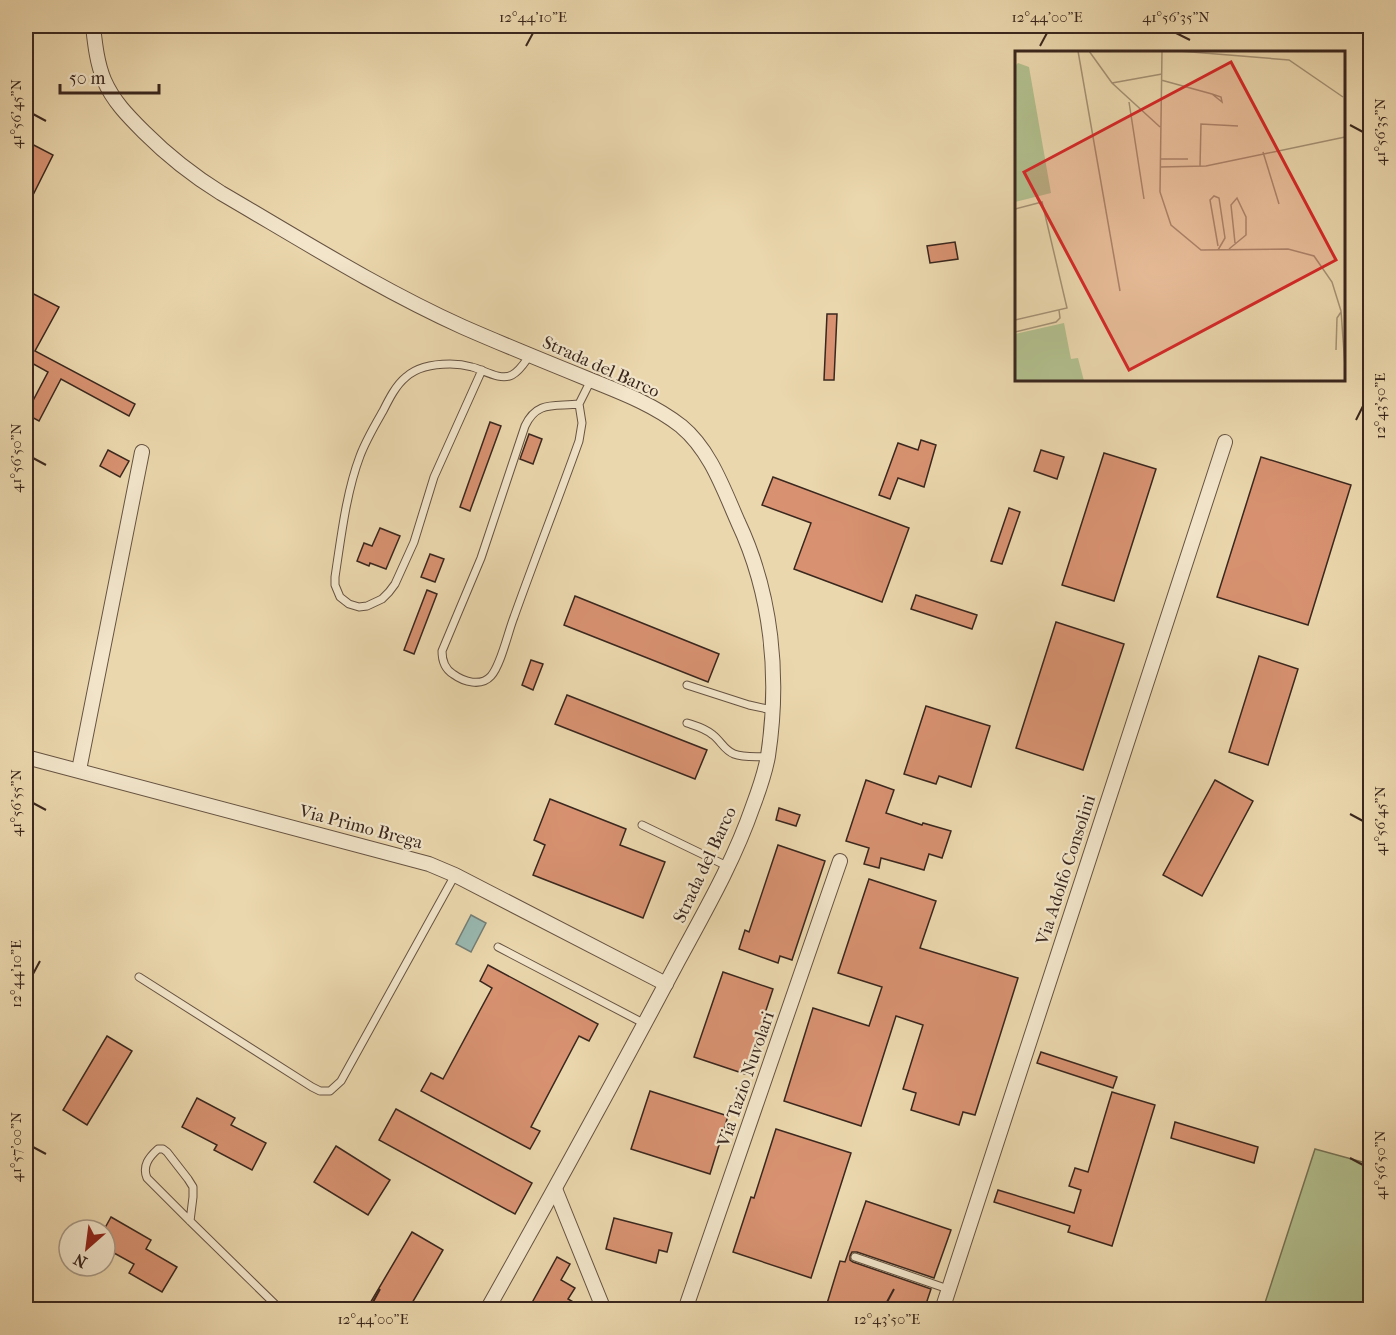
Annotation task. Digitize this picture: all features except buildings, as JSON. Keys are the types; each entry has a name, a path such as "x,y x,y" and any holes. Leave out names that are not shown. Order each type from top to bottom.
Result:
{"street":[{"name":"Strada del Barco","path":"93,26 99,67 109,90 129,117 181,166 220,193 402,297 468,329 640,401 676,422 699,445 713,466 756,567 769,626 772,710 768,757 744,832 729,867 645,1024 487,1310"},
{"name":"Via Adolfo Consolini","path":"942,1310 1225,442"},
{"path":"79,770 142,452"},
{"name":"Via Primo Brega","path":"26,757 420,861 455,875 666,984"},
{"name":"Via Tazio Nuvolari","path":"685,1310 840,861"},
{"path":"555,1189 604,1310"}],"lane":[{"path":"482,370 434,477 414,542 398,579 386,596 375,602 359,607 349,604 340,597 335,585 342,526 360,455 400,384 406,377 421,369 439,365 456,364 482,370 498,376 510,376 530,355"},
{"path":"579,404 540,408 525,426 481,558 442,651 442,660 446,668 463,680 482,682 491,676 497,666 579,441 582,423 579,404 591,380"},
{"path":"687,685 772,710"},
{"path":"687,723 710,732 723,747 732,753 768,757"},
{"path":"642,825 729,867"},
{"path":"139,976 312,1087 320,1091 330,1091 341,1081 455,875"},
{"path":"498,947 645,1024"},
{"path":"189,1221 193,1187 167,1152 158,1149 147,1162 146,1176 189,1221 281,1310"},
{"path":"855,1257 948,1288"}],"green space":[{"path":"1315,1149 1370,1164 1370,1309 1263,1309"}],"water":[{"path":"471,915 486,923 471,952 456,944"}]}
